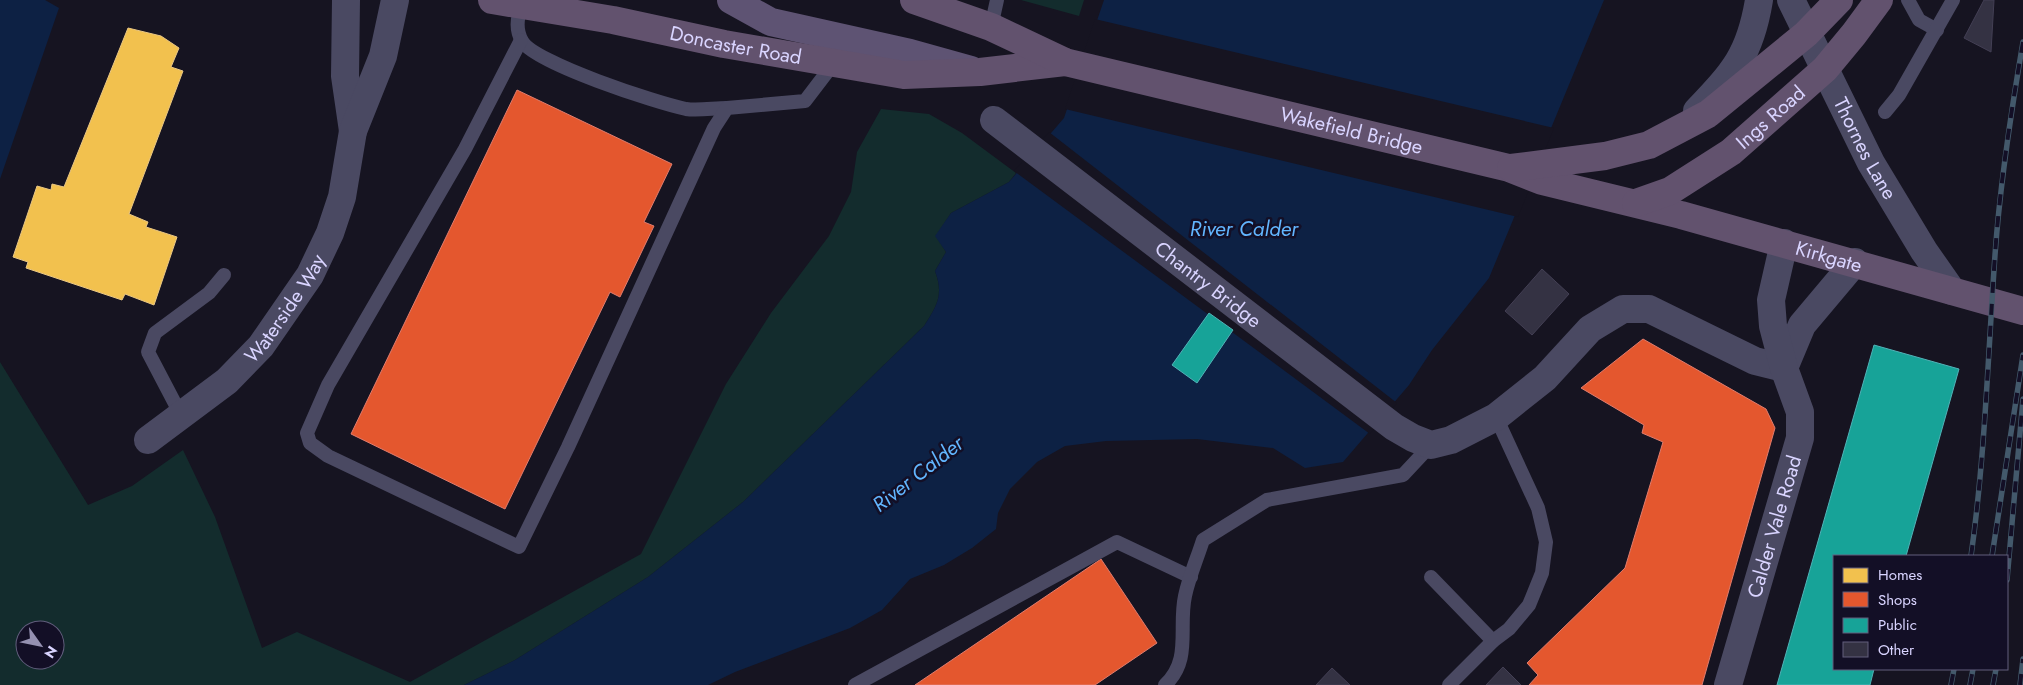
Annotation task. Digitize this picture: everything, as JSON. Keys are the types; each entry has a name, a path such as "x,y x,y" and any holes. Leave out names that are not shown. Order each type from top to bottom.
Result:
{"highway":[{"name":"Doncaster Road","path":"492,0 613,20 724,44 904,75 980,72 1065,62"},
{"path":"914,0 991,28 1065,62"},
{"path":"1546,172 1649,145 1708,114 1806,34 1839,0"},
{"name":"Ings Road","path":"1636,203 1670,191 1732,152 1825,69 1879,0"},
{"name":"Wakefield Bridge","path":"1065,62 1509,168 1546,172 1636,203"},
{"name":"Kirkgate","path":"1636,203 1855,262 1952,292 2023,311"}],"main road":[{"name":"Doncaster Road","path":"731,0 771,22 910,53 980,72"}],"street":[{"name":"Waterside Way","path":"346,0 344,76 353,131"},
{"name":"Waterside Way","path":"148,440 227,381 261,346 310,275 330,233 342,197 353,131 383,56 395,0"},
{"path":"1681,129 1732,75 1749,41 1759,0"},
{"name":"Thornes Lane","path":"1791,0 1806,34 1875,171 1952,292"},
{"name":"Chantry Bridge","path":"994,120 1394,428 1431,445"},
{"name":"Calder Vale Road","path":"1728,685 1800,438 1800,412 1784,368 1773,326 1771,300 1784,243"},
{"path":"1431,445 1451,440 1496,417 1545,378 1590,329 1624,309 1649,309 1755,361 1784,368 1802,325 1855,262"}],"lane":[{"path":"991,28 997,0"},
{"path":"1908,0 1919,20 1936,30"},
{"path":"1885,112 1900,95 1952,0"},
{"path":"522,5 516,19 521,40 526,47 567,68 646,99 688,109 727,108 805,100 834,63"},
{"path":"521,40 466,149 328,385 307,433 310,442 328,456 519,546 568,447 714,128 727,108"},
{"path":"180,415 148,352 155,333 209,293 224,275"},
{"path":"1449,685 1493,641 1509,629 1529,605 1542,573 1546,542 1538,508 1496,417"},
{"path":"1165,685 1175,676 1183,651 1185,598 1203,540 1267,500 1403,475 1431,445"},
{"path":"855,685 1117,542 1191,578"},
{"path":"1431,577 1493,641"}],"green space":[{"path":"1021,0 1084,0 1079,16"},
{"path":"881,109 929,114 962,133 1016,173 1009,182 951,213 936,236 946,252 935,271 939,287 938,300 924,326 743,502 648,577 515,660 464,685 0,685 0,362 88,505 132,486 183,450 215,517 262,648 297,632 410,682 641,554 726,384 771,313 829,236 851,192 857,152"}],"water":[{"path":"0,0 45,0 59,8 0,179"},
{"name":"River Calder","path":"1104,0 1604,0 1489,278 1432,350 1409,385 1343,462 1305,468 1273,448 1197,439 1106,441 1065,446 1037,462 1010,489 998,513 996,529 972,548 944,565 910,579 882,610 850,628 735,672 708,685 464,685 515,660 648,577 743,502 924,326 938,300 939,287 935,271 946,252 935,236 951,213 1009,182 1064,118"}],"pier":[{"path":"1095,19 1554,128 1518,217 1065,109"},
{"path":"1049,132 1397,403 1370,434 1014,171"}],"building: Homes":[{"path":"128,28 161,36 179,48 171,67 183,71 129,214 148,222 146,227 177,237 154,305 125,294 122,300 26,268 28,262 13,257 37,186 51,190 52,184 64,187"}],"building: Shops":[{"path":"517,90 672,164 644,222 654,226 620,297 610,292 505,509 351,434"},
{"path":"1643,339 1766,409 1775,428 1702,685 1529,685 1538,675 1527,663 1625,568 1663,442 1642,433 1644,425 1581,388"},
{"path":"1101,559 1157,643 1095,685 915,685"}],"building: Public":[{"path":"1209,313 1233,330 1197,383 1172,365"},
{"path":"1874,345 1959,369 1906,555 1833,555 1833,670 1874,670 1870,685 1777,685"}],"building: Other":[{"path":"1984,0 1994,0 1991,52 1964,38"},
{"path":"1542,269 1569,294 1532,335 1505,311"},
{"path":"1503,667 1521,685 1486,685"},
{"path":"1332,668 1350,685 1316,685"}],"railway":[{"path":"1971,555 1983,444 2000,201 2010,121 2023,42"},
{"path":"1992,555 2023,355"},
{"path":"2008,569 2023,399"},
{"path":"2020,685 2023,659"},
{"path":"1951,685 1954,670"},
{"path":"1970,685 1973,670"},
{"path":"1993,685 1996,670"}]}
